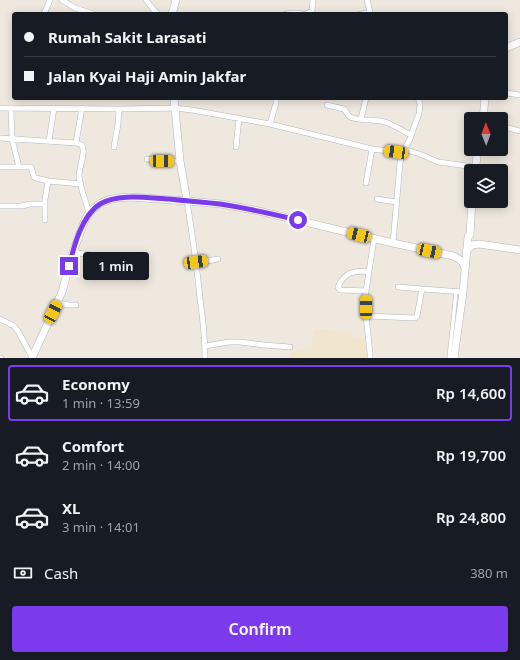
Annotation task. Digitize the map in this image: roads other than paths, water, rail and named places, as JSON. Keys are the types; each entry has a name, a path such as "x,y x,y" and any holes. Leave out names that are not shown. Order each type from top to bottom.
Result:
{"main road":[{"path":"173,12 176,0"},
{"path":"508,47 520,42"},
{"path":"174,100 180,161 187,201"},
{"path":"484,112 485,100"},
{"path":"32,358 58,303 78,236 90,213 99,204 117,198 130,197 187,201 221,204 254,210 374,239 453,256 461,260 466,268"},
{"path":"454,358 459,292 466,268 472,208"},
{"path":"470,235 472,240 479,244"},
{"path":"453,256 462,255 472,245 479,244 520,250"}],"street":[{"path":"45,12 50,0"},
{"path":"146,0 156,12"},
{"path":"309,12 312,10 313,0"},
{"path":"367,0 370,12"},
{"path":"64,1 75,8 88,12"},
{"path":"508,94 520,95"},
{"path":"270,124 276,100"},
{"path":"361,119 366,100"},
{"path":"393,243 400,163 420,109 419,100"},
{"path":"327,104 344,109 350,116 385,122 411,135"},
{"path":"0,108 174,108 192,110 270,124 372,149 422,154 438,162 464,167"},
{"path":"10,108 12,138 19,167"},
{"path":"49,141 54,108"},
{"path":"76,143 82,108"},
{"path":"114,147 119,109"},
{"path":"236,147 239,118"},
{"path":"508,128 520,131"},
{"path":"0,138 76,143 82,145 83,151 80,173 81,184 90,213"},
{"path":"366,183 372,149"},
{"path":"147,159 180,161"},
{"path":"0,167 31,167 33,169 34,177 48,181 81,184"},
{"path":"45,220 45,204 48,181"},
{"path":"377,199 396,202"},
{"path":"187,201 196,262 205,358"},
{"path":"0,206 45,204"},
{"path":"370,358 366,316 366,291 374,239"},
{"path":"73,252 114,259"},
{"path":"196,262 218,259"},
{"path":"366,291 340,290 338,287 348,274 353,272 369,271"},
{"path":"398,287 459,292 449,358"},
{"path":"366,316 415,318 417,316 422,289"},
{"path":"58,303 76,305"},
{"path":"0,319 14,326 32,358"},
{"path":"205,346 240,342 287,347"}]}
